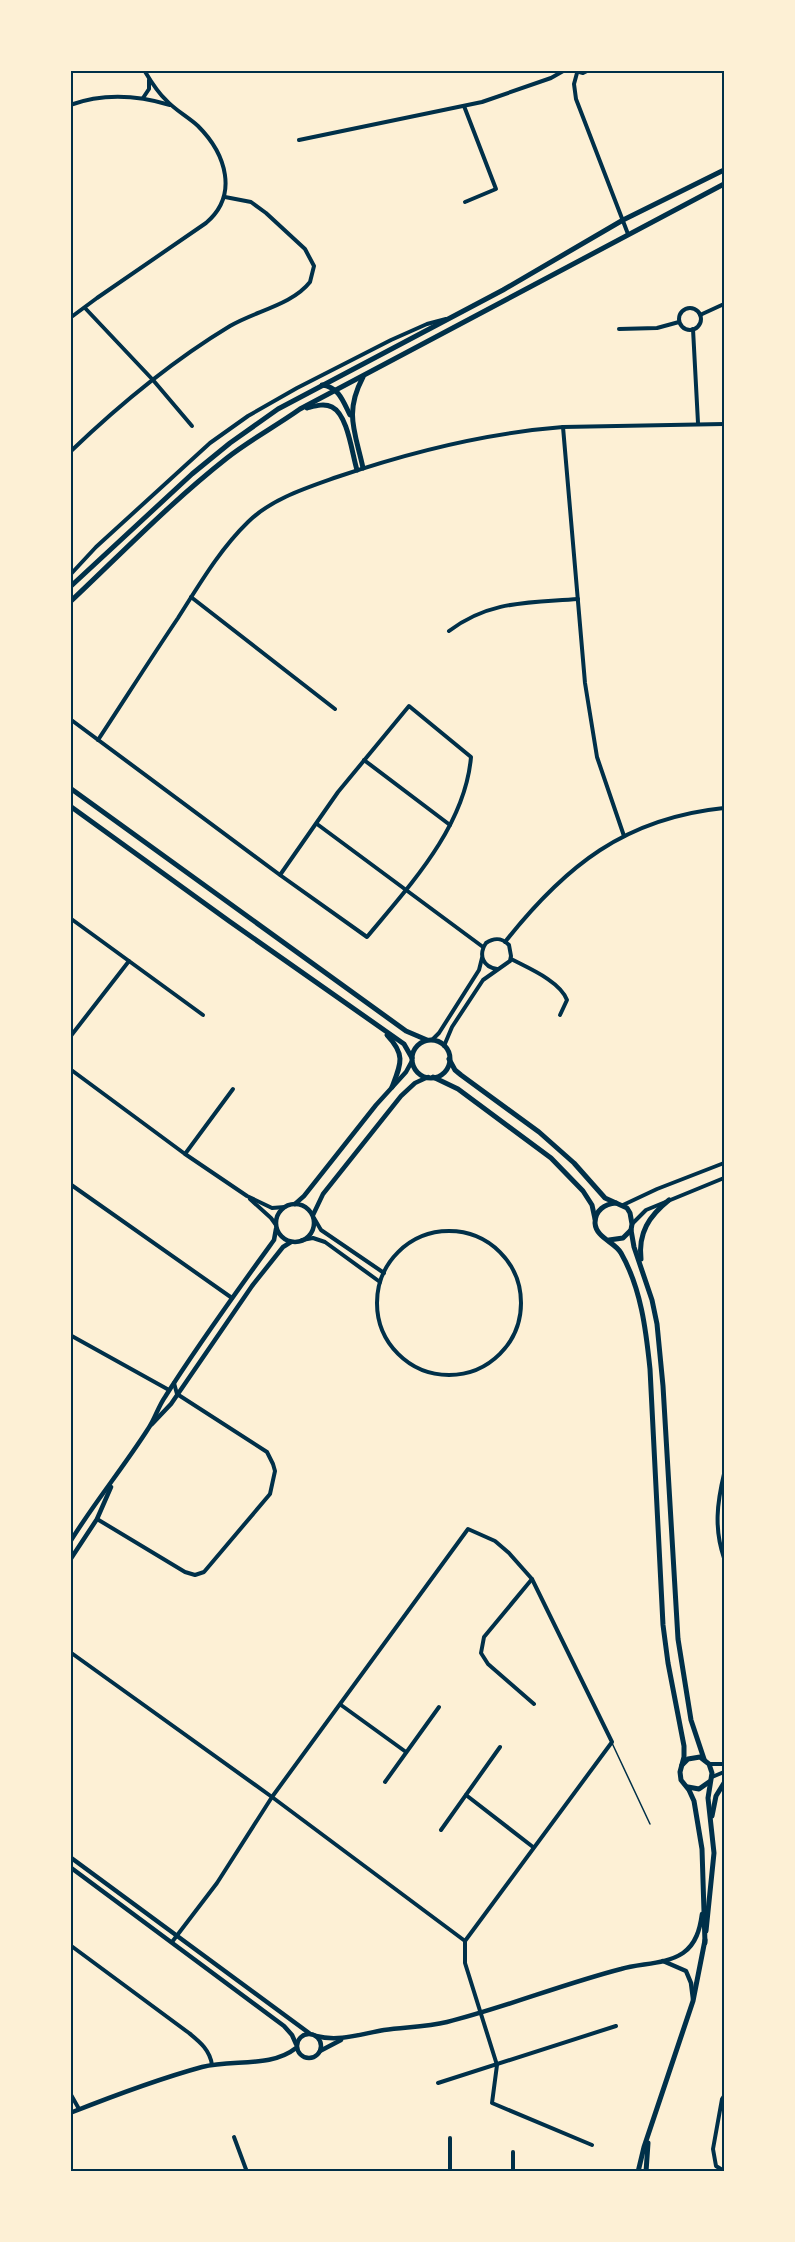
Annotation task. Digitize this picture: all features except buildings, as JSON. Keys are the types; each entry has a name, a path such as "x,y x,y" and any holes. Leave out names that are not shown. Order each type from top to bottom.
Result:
{"main road":[{"path":"70,587 215,455 261,421 322,385 450,319 623,220 724,170"},
{"path":"70,602 207,474 242,447 300,410 724,184"},
{"path":"363,376 353,399 352,419 363,468"},
{"path":"322,385 330,386 337,391 352,419"},
{"path":"300,410 326,406 338,412 344,421 357,470"},
{"path":"70,788 406,1031 444,1046 455,1070 550,1140 585,1173 605,1198 619,1204 630,1213 634,1247 654,1309 662,1372 678,1639 692,1720 704,1759 709,1764 711,1778 708,1798 714,1846 705,1943 693,2001 638,2172"},
{"path":"70,806 404,1044 419,1074 458,1089 551,1158 577,1183 589,1199 599,1233 619,1249 630,1272 646,1335 650,1369 663,1625 684,1746 680,1772 694,1801 702,1848 702,1914 705,1943"},
{"path":"377,1026 395,1044 400,1054 400,1064 392,1087"},
{"path":"412,1059 415,1048 429,1040"},
{"path":"431,1077 443,1073 449,1059"},
{"path":"644,1273 640,1249 643,1233 649,1219 669,1200"},
{"path":"595,1223 596,1216 604,1206 619,1204"},
{"path":"608,1239 613,1241 623,1238 632,1227"},
{"path":"681,1766 694,1757 704,1759"},
{"path":"684,1784 699,1789 708,1784 711,1778"},
{"path":"711,1823 714,1803 724,1783"},
{"path":"646,2172 650,2132"}],"street":[{"path":"70,318 206,224 218,211 225,197 225,173 218,151 200,128 171,105 144,70"},
{"path":"300,140 464,106 520,90 561,74 565,70"},
{"path":"572,70 577,73 589,70"},
{"path":"577,73 574,92 576,99 628,234"},
{"path":"143,98 149,89 149,78"},
{"path":"70,105 110,97 143,98 171,105"},
{"path":"464,106 496,189 465,201"},
{"path":"70,452 153,380 230,326 283,301 308,285 313,277 314,266 305,249 266,213 251,202 225,197"},
{"path":"700,315 724,304"},
{"path":"85,308 153,380 192,426"},
{"path":"679,322 681,311 688,308 694,309 700,315"},
{"path":"679,322 686,329 693,329 699,325 700,315"},
{"path":"70,575 96,547 210,443 248,416 398,336 427,324 450,319"},
{"path":"619,329 657,327 679,322"},
{"path":"693,329 698,423"},
{"path":"99,740 223,551 257,514 305,488 363,468 455,442 539,429 724,424"},
{"path":"563,427 585,683 597,757 624,836"},
{"path":"191,597 335,709"},
{"path":"449,631 470,616 497,606 578,600"},
{"path":"70,719 280,875 367,938 406,890 450,825 464,794 471,757 409,706 338,792 280,875"},
{"path":"364,760 450,825"},
{"path":"505,942 549,890 596,852 624,836 681,816 724,808"},
{"path":"317,824 483,947"},
{"path":"70,918 203,1015"},
{"path":"429,1040 439,1033 479,970 483,947 490,940 505,942 511,950 511,959 506,965 483,980 452,1027 444,1046"},
{"path":"482,957 488,966 497,969"},
{"path":"511,959 564,992 567,1000 560,1015"},
{"path":"70,1037 129,961"},
{"path":"247,1196 272,1208 295,1204 406,1072 412,1059"},
{"path":"70,1069 185,1154 247,1196 272,1218 284,1239 291,1242"},
{"path":"302,1240 313,1230 313,1217 323,1194 394,1105 415,1083 431,1077"},
{"path":"185,1154 233,1089"},
{"path":"619,1204 724,1163"},
{"path":"632,1227 646,1210 723,1179"},
{"path":"70,1184 232,1298"},
{"path":"295,1204 306,1206 321,1230 384,1273"},
{"path":"70,1542 150,1426 169,1390 274,1240 278,1214 285,1207"},
{"path":"457,1231 483,1239 504,1257 518,1282 521,1309 513,1336 496,1358 472,1371 445,1375 418,1368 397,1352 383,1331 378,1310 384,1273 404,1247 429,1234 457,1231"},
{"path":"150,1426 177,1394 252,1286 283,1247 291,1242 313,1238 324,1242 381,1282"},
{"path":"70,1335 169,1390"},
{"path":"97,1519 185,1572 195,1575 204,1572 270,1494 275,1471 267,1452 177,1394 174,1383"},
{"path":"724,1474 716,1520 717,1534 724,1558"},
{"path":"70,1560 97,1519 113,1482"},
{"path":"172,1942 217,1883 272,1797 468,1529 495,1541 532,1579 612,1742 465,1941 465,1963 496,2065 497,2077 492,2103 592,2145"},
{"path":"532,1579 483,1637 481,1653 488,1664 534,1704"},
{"path":"70,1652 272,1797 465,1941"},
{"path":"341,1705 406,1752"},
{"path":"385,1782 439,1707"},
{"path":"441,1830 500,1747"},
{"path":"709,1764 724,1764"},
{"path":"711,1778 724,1772"},
{"path":"466,1795 533,1847"},
{"path":"70,1857 309,2033 328,2039 430,2025 623,1968 663,1961 681,1954 691,1945 699,1931 702,1914"},
{"path":"70,1867 284,2026 292,2035 299,2054 305,2058 315,2057 346,2038"},
{"path":"70,1945 189,2033 206,2049 211,2056 212,2065"},
{"path":"663,1961 686,1971 691,1983 693,2001"},
{"path":"438,2083 616,2026"},
{"path":"70,2113 212,2065 285,2056 296,2046 299,2038 309,2033"},
{"path":"316,2036 321,2043 320,2052"},
{"path":"70,2092 80,2109"},
{"path":"724,2096 713,2149 716,2166 724,2171"},
{"path":"234,2137 247,2172"},
{"path":"450,2138 450,2172"},
{"path":"513,2152 513,2172"}],"lane":[{"path":"612,1742 650,1824"}]}
